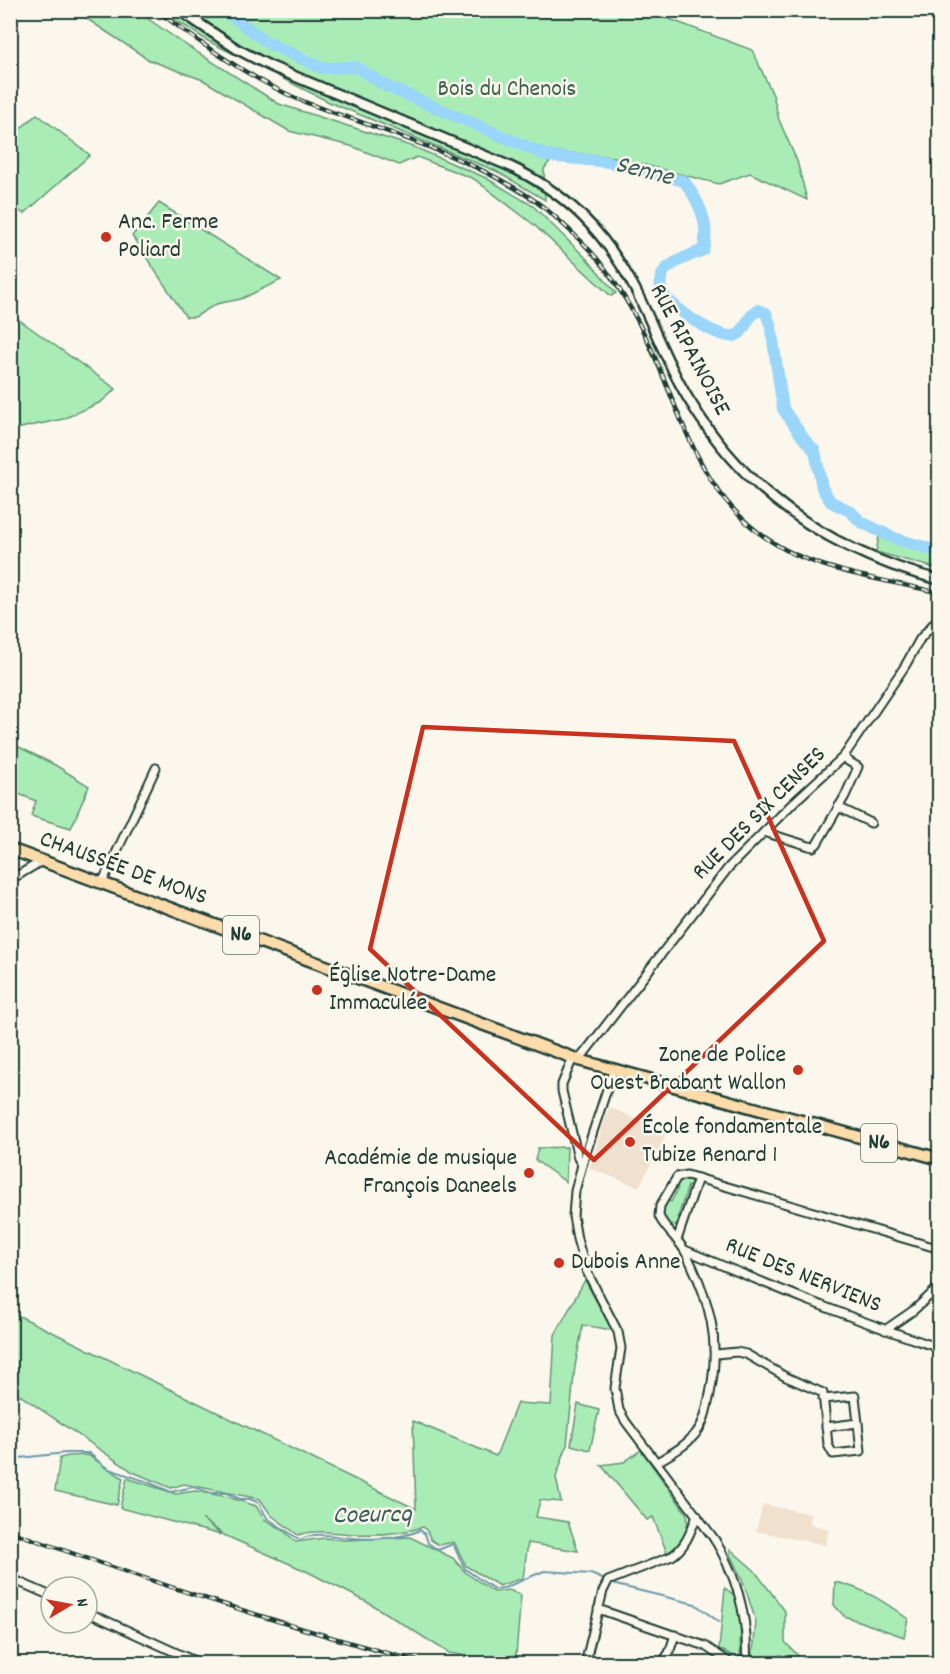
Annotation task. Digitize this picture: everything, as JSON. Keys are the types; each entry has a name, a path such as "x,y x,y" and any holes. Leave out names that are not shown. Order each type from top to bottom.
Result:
{"main road":[{"name":"CHAUSSÉE DE MONS","path":"10,849 576,1059 939,1159"}],"street":[{"name":"RUE RIPAINOISE","path":"179,10 237,49 270,66 507,165 543,184 581,213 616,255 675,376 690,402 724,450 767,493 817,530 845,546 905,571 939,580"},
{"name":"RUE DES SIX CENSES","path":"582,1165 578,1158 562,1091 562,1084 576,1059 729,867 844,756 905,666 920,639 935,622 939,621"},
{"path":"764,831 813,847 817,844 858,767 844,756"},
{"path":"102,883 156,768"},
{"path":"838,807 871,823"},
{"path":"10,880 42,861"},
{"path":"613,1071 574,1191 573,1216 577,1239 586,1270 618,1332 621,1348 615,1388 616,1398 626,1422 721,1550 741,1596 748,1638 746,1664"},
{"path":"657,1462 687,1443 702,1424 711,1391 716,1354 706,1299 685,1250 661,1221 658,1210 677,1177 687,1175 698,1178 939,1249"},
{"path":"677,1240 698,1178"},
{"name":"RUE DES NERVIENS","path":"685,1250 885,1330 939,1348"},
{"path":"885,1330 914,1310 939,1286"},
{"path":"716,1354 737,1352 746,1354 786,1377 823,1393 823,1399 826,1427 830,1450 833,1454 861,1451 855,1396 823,1399"},
{"path":"826,1427 858,1423"},
{"path":"585,1664 598,1609 607,1583 679,1551 697,1515"},
{"path":"10,1578 39,1591"},
{"path":"598,1609 705,1646 732,1664"},
{"path":"99,1617 201,1664"},
{"path":"661,1664 669,1653 675,1635"}],"highlighted area":[{"path":"423,727 734,741 824,941 594,1160 370,949"}],"shaded area":[{"name":"École fondamentale Tubize Renard 1","path":"609,1107 667,1133 639,1187 589,1168"},
{"path":"763,1504 811,1514 810,1524 829,1529 826,1545 756,1531"}],"green space":[{"path":"75,11 137,11 181,42 279,104 414,147 486,178 533,206 588,260 616,293 611,296 533,224 474,179 417,157 399,165 351,146 289,131 203,80 149,60"},
{"name":"Bois du Chenois","path":"162,11 648,11 752,50 773,95 779,120 797,161 807,200 750,173 719,184 614,157 557,152 544,169 545,200 496,171 329,102 208,41"},
{"path":"37,114 90,155 24,214 11,205 11,137"},
{"path":"159,203 281,280 241,299 216,304 195,317 186,317 132,236"},
{"path":"11,314 116,389 101,402 63,419 11,430"},
{"path":"880,531 939,550 939,569 876,552"},
{"path":"17,746 55,765 89,786 71,828 31,816 36,801 11,791 11,760"},
{"path":"567,1147 566,1182 535,1160 538,1148"},
{"path":"687,1178 691,1181 693,1188 688,1186 678,1217 682,1219 676,1226 669,1225 662,1216 664,1203 666,1199 671,1202 678,1188 674,1185 679,1179"},
{"path":"585,1280 612,1330 583,1325 575,1366 567,1445 556,1477 561,1502 540,1500 536,1517 568,1522 578,1551 528,1543 523,1578 499,1586 466,1566 454,1542 439,1545 431,1540 423,1527 380,1534 319,1532 298,1535 271,1515 260,1499 184,1484 171,1488 133,1472 11,1389 11,1312 416,1509 413,1421 496,1456 517,1403 551,1405 555,1335"},
{"path":"578,1404 599,1410 590,1450 571,1445"},
{"path":"641,1450 687,1514 686,1532 676,1546 667,1553 653,1517 647,1520 601,1465 624,1462"},
{"path":"88,1455 123,1478 117,1505 55,1491 60,1458"},
{"path":"127,1478 176,1494 195,1491 228,1497 256,1506 264,1519 283,1530 296,1542 324,1538 346,1540 410,1537 453,1558 466,1573 494,1592 509,1590 521,1595 516,1655 498,1661 449,1653 369,1603 306,1571 224,1535 202,1519 221,1535 120,1508"},
{"path":"730,1549 754,1570 785,1611 785,1642 805,1663 752,1663 756,1622"},
{"path":"835,1582 874,1596 908,1619 904,1637 844,1616 834,1605"},
{"path":"725,1588 735,1596 741,1611 740,1659 719,1649"}],"waterway":[{"name":"Senne","path":"224,10 268,43 322,68 356,67 386,86 548,156 608,162 684,181 699,205 706,231 705,241 703,250 674,263 664,271 661,285 666,297 683,313 705,327 726,336 734,336 741,332 750,317 758,310 766,313 771,327 783,409 815,451 822,488 831,502 850,511 861,522 894,538 940,552"},
{"name":"Coeurcq","path":"10,1459 89,1453 106,1468 171,1492 193,1487 211,1493 226,1493 240,1499 250,1499 259,1503 267,1518 300,1540 320,1535 360,1539 381,1538 403,1536 420,1530 425,1534 428,1543 438,1550 453,1544 465,1569 494,1589 504,1588 544,1571 591,1574 616,1585 695,1604 719,1622"},
{"name":"Coeurcq","path":"780,1655 797,1664"}],"railway":[{"path":"156,10 221,56 273,87 307,103 463,161 504,182 539,204 594,254 623,295 647,340 689,439 703,466 718,490 737,513 759,533 803,558 841,571 940,593"},
{"path":"10,1531 218,1602 323,1635 428,1664"}],"place":[{"name":"Anc. Ferme Poliard","path":"106,237"},
{"name":"Église Notre-Dame Immaculée","path":"317,990"},
{"name":"Zone de Police Ouest Brabant Wallon","path":"798,1070"},
{"name":"École fondamentale Tubize Renard 1","path":"630,1142"},
{"name":"Académie de musique François Daneels","path":"529,1173"},
{"name":"Dubois Anne","path":"559,1263"}]}
